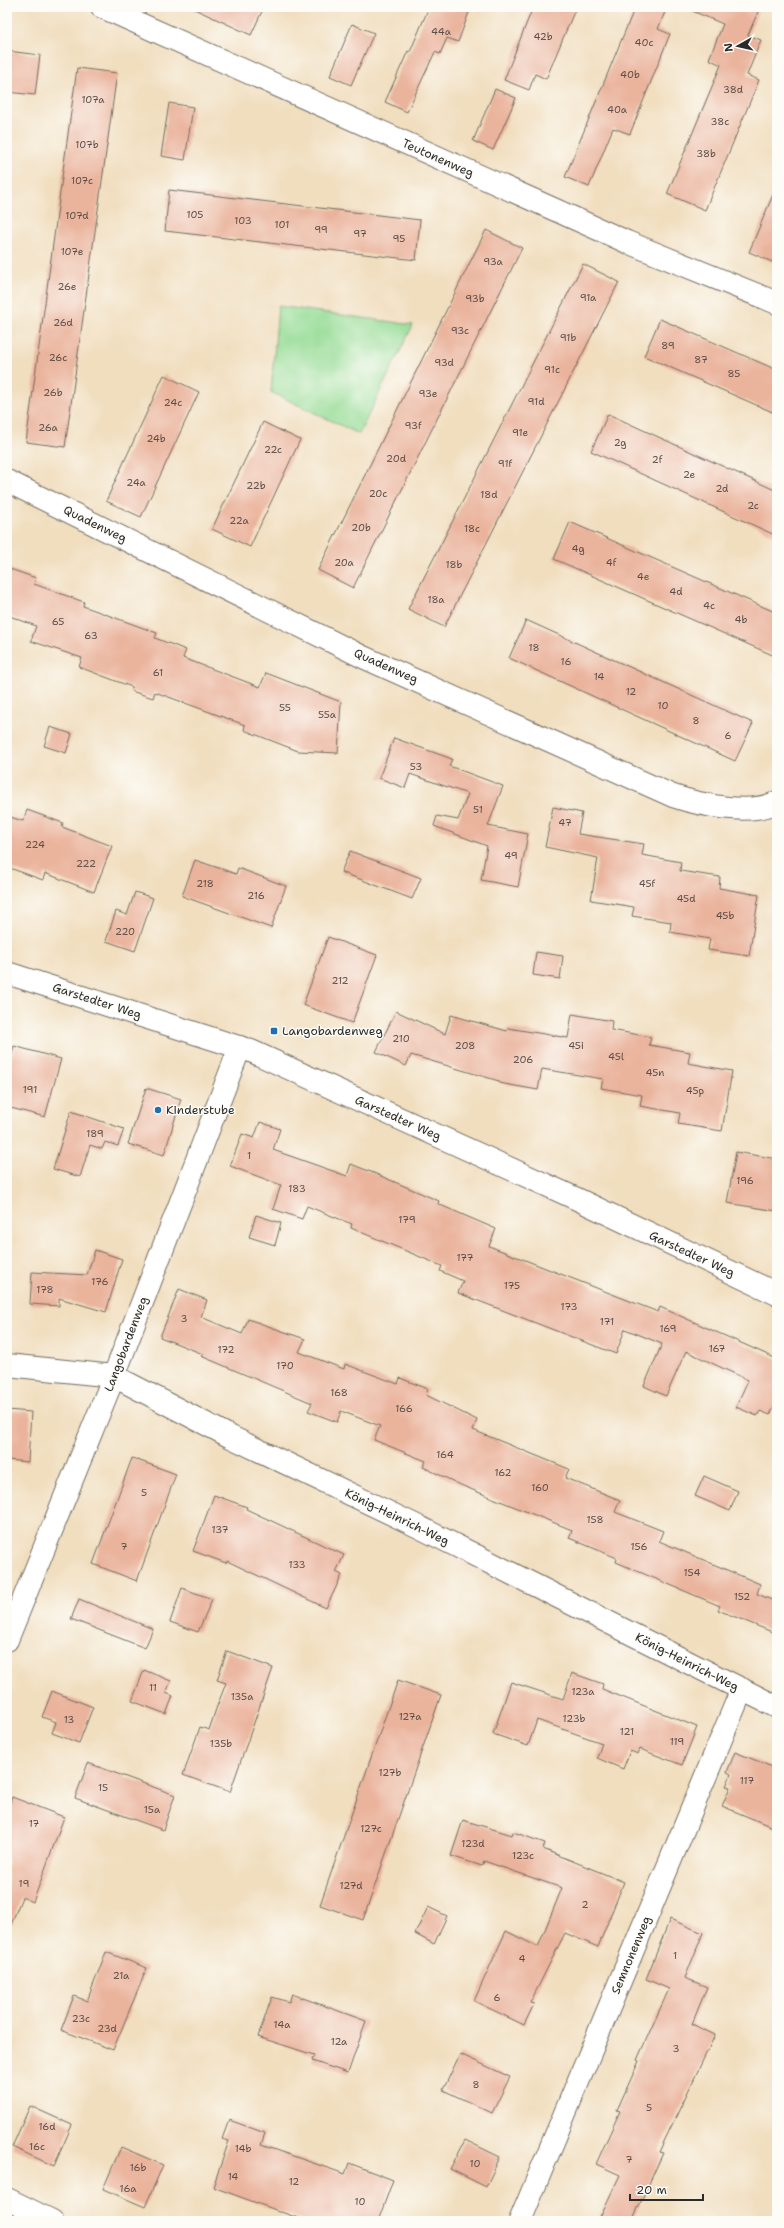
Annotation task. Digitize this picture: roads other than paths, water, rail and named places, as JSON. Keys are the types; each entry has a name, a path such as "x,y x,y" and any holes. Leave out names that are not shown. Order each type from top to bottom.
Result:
{"street":[{"name":"Teutonenweg","path":"102,7 627,242 777,303"},
{"name":"Quadenweg","path":"7,481 363,657 673,796 697,804 724,808 751,808 776,804"},
{"name":"Garstedter Weg","path":"7,973 240,1047 577,1199 777,1294"},
{"name":"Langobardenweg","path":"7,1640 114,1376 240,1047"},
{"name":"König-Heinrich-Weg","path":"7,1365 114,1376 231,1436 421,1528 777,1707"},
{"name":"Semnonenweg","path":"520,2221 742,1690"},
{"path":"7,2199 52,2221"}],"place":[{"name":"Langobardenweg","path":"274,1031"},
{"name":"Kinderstube","path":"158,1110"}]}
